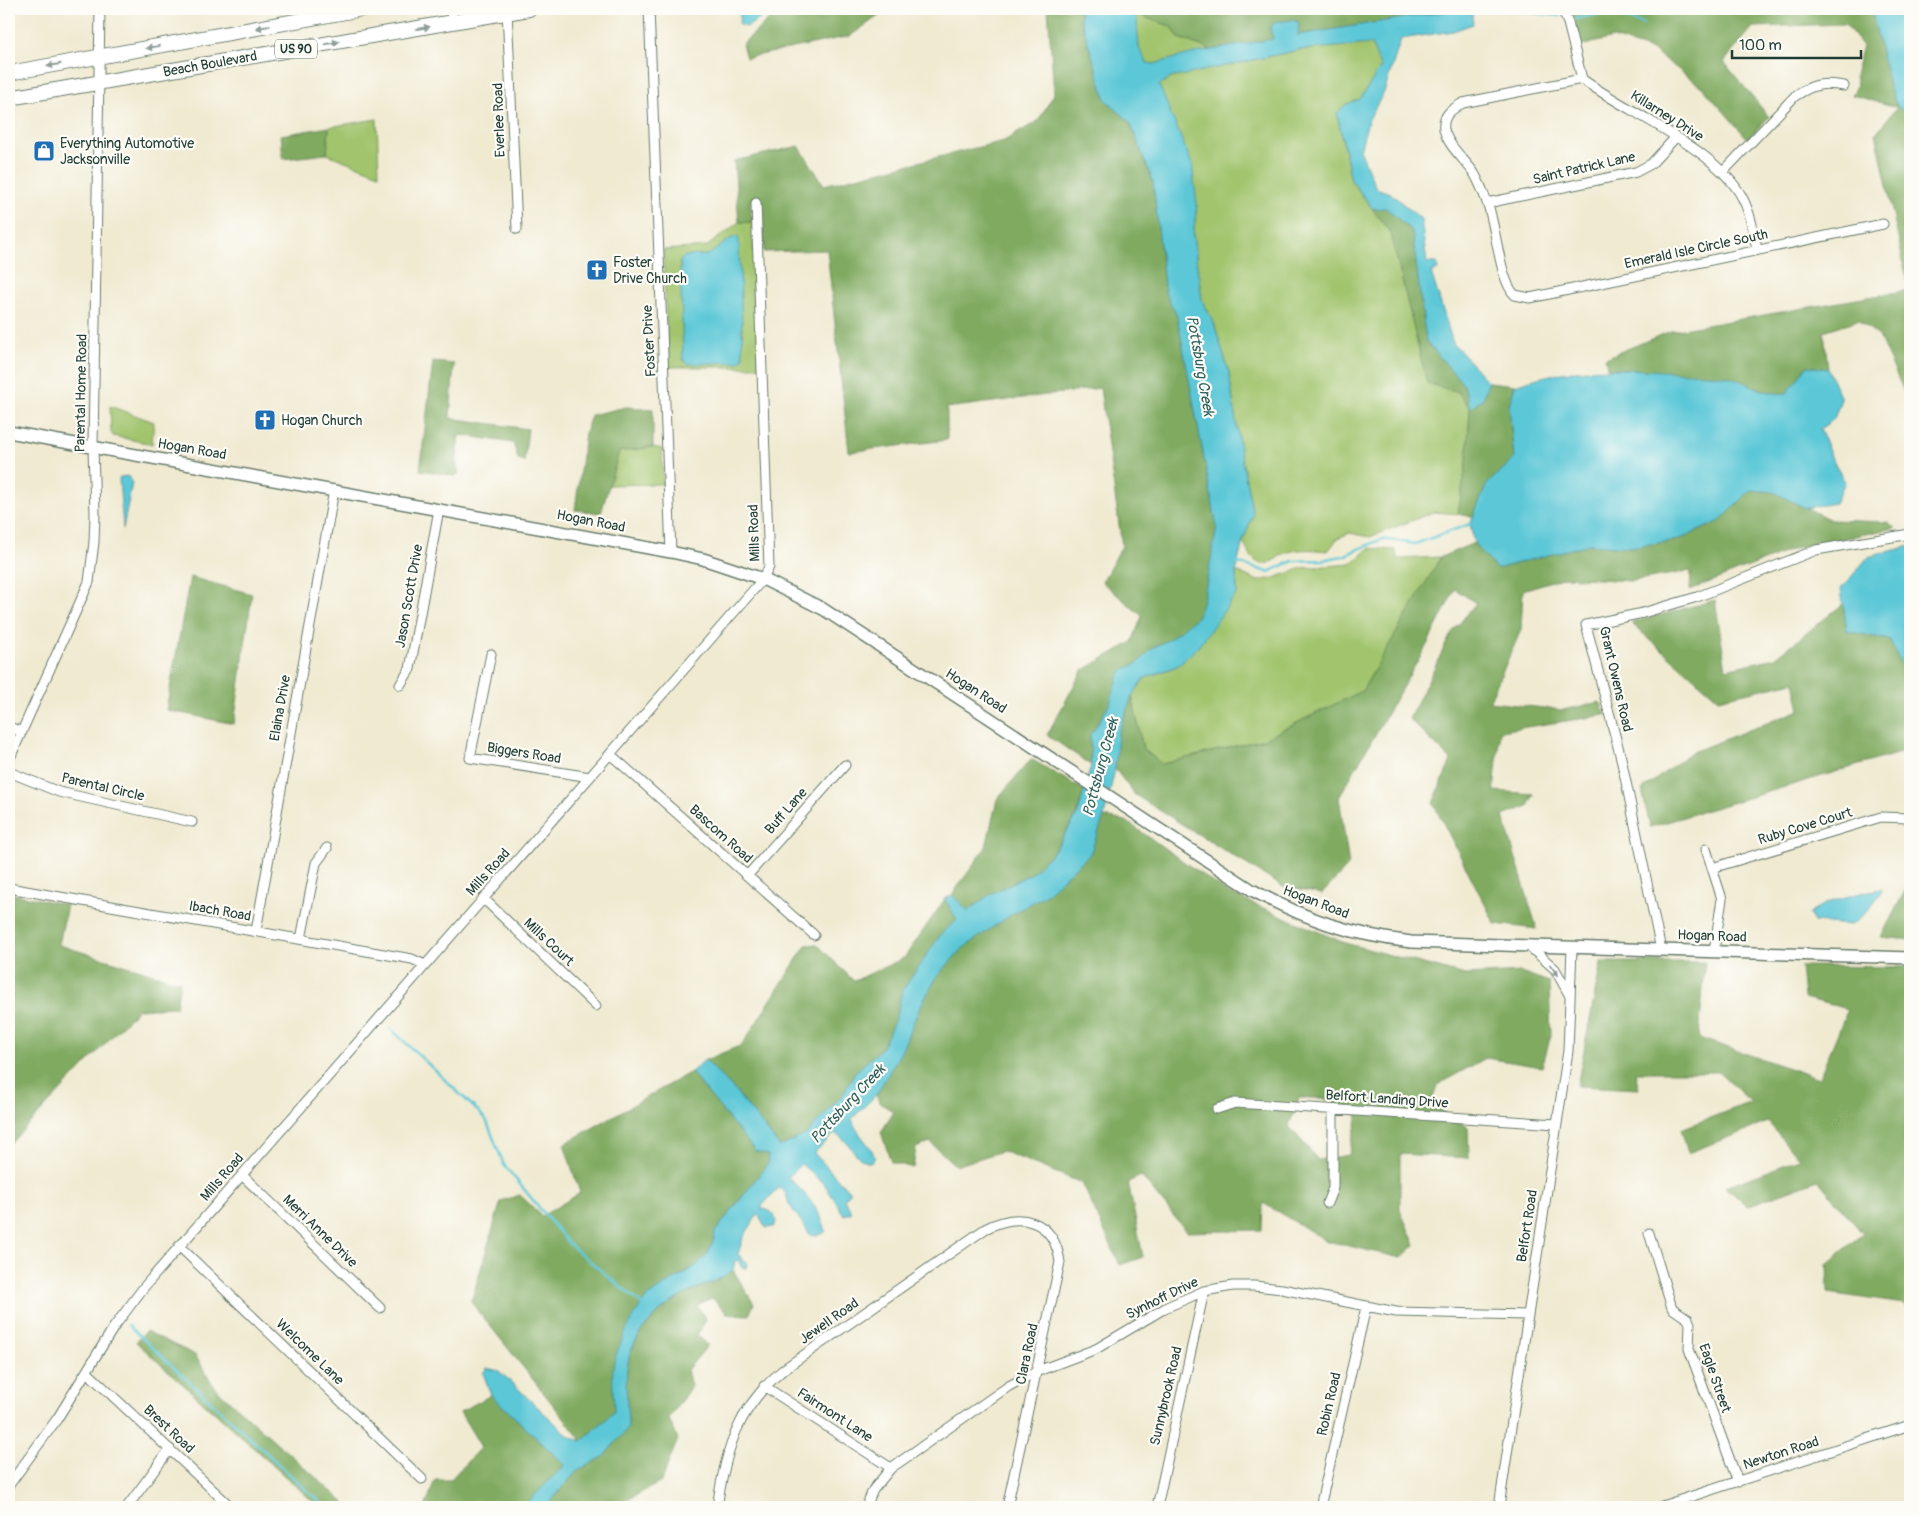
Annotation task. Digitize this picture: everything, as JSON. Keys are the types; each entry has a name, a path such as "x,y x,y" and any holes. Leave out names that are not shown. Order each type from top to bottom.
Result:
{"highway":[{"name":"US 90","path":"9,73 362,9"},
{"name":"Beach Boulevard","path":"9,98 99,83 452,16 529,9"}],"main road":[{"name":"Hogan Road","path":"9,432 671,552 703,559 763,578 840,619 1120,805 1252,890 1310,918 1368,937 1411,942 1530,947 1910,958"}],"street":[{"name":"Parental Home Road","path":"9,760 89,582 94,542 93,447 100,9"},
{"name":"Foster Drive","path":"649,9 671,552"},
{"path":"1487,203 1474,174 1446,137 1444,120 1448,112 1463,103 1582,79 1568,23 1562,9"},
{"name":"Everlee Road","path":"507,11 517,229"},
{"name":"Killarney Drive","path":"1582,79 1699,152 1723,172 1737,189 1748,209 1757,250"},
{"path":"1723,172 1805,89 1825,82 1844,86"},
{"name":"Saint Patrick Lane","path":"1487,203 1636,172 1651,164 1675,138"},
{"name":"Mills Road","path":"9,1485 88,1372 128,1306 763,578 770,567 756,203"},
{"name":"Emerald Isle Circle South","path":"1487,203 1494,222 1506,283 1515,295 1530,298 1883,224"},
{"name":"Elaina Drive","path":"256,931 334,490"},
{"name":"Jason Scott Drive","path":"400,685 410,669 439,510"},
{"name":"Grant Owens Road","path":"1661,950 1622,758 1586,625 1643,613 1688,600 1816,550 1910,534"},
{"name":"Biggers Road","path":"491,654 470,758 590,777"},
{"path":"9,728 22,732"},
{"name":"Bascom Road","path":"610,754 814,935"},
{"name":"Buff Lane","path":"747,876 845,765"},
{"name":"Parental Circle","path":"9,772 59,792 192,822"},
{"name":"Ruby Cove Court","path":"1712,868 1881,818 1908,818"},
{"path":"301,939 316,863 327,848"},
{"path":"1706,849 1722,899 1714,951"},
{"name":"Ibach Road","path":"9,888 412,959 425,965"},
{"name":"Mills Court","path":"483,898 596,1006"},
{"path":"1530,947 1555,969 1571,998"},
{"name":"Belfort Road","path":"1499,1507 1568,1051 1572,948"},
{"name":"Belfort Landing Drive","path":"1217,1110 1235,1103 1557,1124"},
{"path":"1327,1202 1332,1188 1333,1110"},
{"name":"Merri Anne Drive","path":"242,1175 380,1308"},
{"name":"Clara Road","path":"1007,1507 1038,1371 1060,1262 1056,1244 1050,1236 1044,1229 1026,1219"},
{"name":"Jewell Road","path":"717,1507 729,1446 742,1418 764,1386 985,1229 1006,1220 1026,1219"},
{"name":"Eagle Street","path":"1649,1233 1672,1308 1688,1319 1690,1324 1689,1349 1738,1482"},
{"name":"Welcome Lane","path":"179,1246 422,1479"},
{"name":"Synhoff Drive","path":"866,1507 873,1490 891,1468 1009,1386 1038,1371 1082,1356 1167,1307 1204,1291 1233,1286 1263,1287 1396,1312 1528,1315"},
{"name":"Sunnybrook Road","path":"1157,1507 1204,1291"},
{"name":"Robin Road","path":"1320,1507 1366,1307"},
{"name":"Brest Road","path":"88,1372 231,1507"},
{"name":"Fairmont Lane","path":"764,1386 891,1468"},
{"name":"Newton Road","path":"1659,1507 1684,1504 1738,1482 1910,1425"},
{"path":"127,1507 170,1449"}],"green space":[{"path":"781,9 900,9 894,13 883,13 850,36 746,58 742,44"},
{"path":"1048,9 1081,9 1080,18 1106,100 1130,122 1153,182 1165,292 1177,316 1217,527 1204,596 1198,617 1171,638 1153,648 1138,663 1120,672 1110,703 1090,736 1091,765 1047,735 1082,671 1132,642 1142,616 1102,582 1122,546 1100,388 947,408 947,440 849,452 827,250 764,252 763,201 750,201 752,222 739,222 734,161 799,146 824,185 1004,141 1038,121 1054,94"},
{"path":"1136,9 1462,9 1298,35 1299,23 1293,20 1276,22 1270,28 1274,39 1212,50 1179,38 1171,26 1147,18 1135,11"},
{"path":"1572,9 1871,9 1890,89 1897,106 1910,116 1910,405 1879,336 1858,320 1824,331 1828,369 1807,366 1787,394 1774,395 1726,376 1607,368 1605,358 1671,331 1909,290 1876,133 1897,107 1852,95 1857,86 1855,75 1863,46 1845,24 1753,27 1724,62 1769,117 1748,139 1702,87 1652,50 1613,38 1580,46"},
{"path":"1135,11 1147,18 1171,26 1179,38 1212,50 1154,64 1147,63 1139,48"},
{"path":"1371,43 1382,66 1360,100 1345,105 1337,113 1351,180 1391,234 1427,383 1458,392 1470,408 1467,460 1458,514 1434,512 1370,537 1350,533 1338,538 1328,551 1294,551 1283,554 1264,564 1252,558 1243,541 1253,515 1240,450 1229,373 1214,323 1202,300 1193,235 1197,205 1158,85 1170,78 1299,50"},
{"path":"377,119 379,174 327,154 329,127"},
{"path":"329,127 327,154 283,159 281,135"},
{"path":"1386,207 1412,231 1426,341 1465,385 1470,407 1483,398 1488,382 1515,385 1509,406 1514,459 1487,484 1473,517 1458,514 1467,460 1470,408 1458,392 1427,383 1391,234 1373,209"},
{"path":"739,222 752,222 759,367 668,367 663,250 706,247","holes":["738,237 743,359 684,361 680,261 685,256 708,255"]},
{"path":"433,362 454,364 450,418 528,429 524,462 518,459 513,443 460,435 456,462 459,473 455,476 420,470"},
{"path":"110,406 154,422 152,444 113,436 111,432"},
{"path":"626,407 653,409 653,447 619,452 601,513 575,510 585,433 591,415"},
{"path":"653,447 662,449 663,484 609,485 619,452"},
{"path":"1751,490 1774,492 1831,520 1887,522 1895,528 1796,548 1690,590 1691,571 1631,581 1565,577 1523,590 1521,630 1489,702 1563,710 1600,702 1606,715 1500,731 1494,791 1534,794 1528,806 1503,816 1537,929 1495,924 1433,803 1451,760 1409,719 1451,634 1476,603 1455,589 1428,643 1339,797 1349,865 1322,894 1283,887 1135,795 1115,769 1118,733 1132,696 1143,749 1162,764 1264,739 1362,691 1441,557 1474,543 1496,569 1589,544 1630,547 1678,540 1720,521"},
{"path":"1369,548 1395,550 1398,559 1441,557 1362,691 1264,739 1162,764 1143,749 1132,696 1145,678 1177,666 1237,593 1236,571 1258,581 1274,578 1302,568 1351,564"},
{"path":"190,577 252,594 234,724 166,710"},
{"path":"1715,600 1726,669 1775,658 1843,604 1847,631 1890,640 1910,683 1910,750 1650,827 1642,790 1690,753 1800,710 1794,682 1718,699 1631,623"},
{"path":"1031,759 1084,790 1077,814 1054,851 1032,873 989,895 968,911 952,895 986,847 997,799"},
{"path":"1104,817 1126,821 1228,893 1345,943 1465,975 1521,972 1549,982 1551,1035 1542,1067 1486,1058 1437,1085 1431,1104 1468,1127 1469,1158 1400,1154 1400,1210 1415,1245 1401,1258 1327,1241 1263,1203 1262,1230 1187,1232 1141,1176 1128,1182 1143,1257 1120,1265 1082,1183 1002,1151 956,1166 930,1142 916,1148 913,1168 891,1162 881,1132 894,1112 880,1103 876,1095 901,1052 920,1007 938,975 962,949 1009,916 1045,895 1090,854","holes":["1299,1098 1323,1098 1358,1115 1349,1155 1318,1160 1289,1126"]},
{"path":"1910,881 1910,940 1881,937"},
{"path":"9,893 67,905 59,945 180,982 176,1007 138,1009 9,1145"},
{"path":"945,899 958,920 941,934 902,991 896,1017 882,1048 855,1072 844,1093 807,1135 780,1147 736,1092 705,1060 742,1045 806,945 817,944 854,981 904,958"},
{"path":"1601,962 1705,962 1699,1038 1819,1078 1848,1009 1804,998 1801,966 1910,967 1910,1151 1908,1152 1910,1163 1910,1316 1904,1304 1828,1293 1827,1264 1863,1234 1818,1180 1747,1206 1726,1187 1799,1159 1768,1122 1688,1153 1681,1129 1751,1102 1719,1072 1635,1072 1639,1089 1577,1086"},
{"path":"691,1072 755,1151 768,1155 769,1162 715,1232 714,1241 703,1261 646,1298 614,1362 614,1412 582,1441 471,1302 501,1201 520,1195 542,1216 580,1193 564,1144"},
{"path":"733,1270 754,1304 749,1315 728,1314 712,1298 697,1305 706,1320 697,1335 708,1345 687,1370 691,1386 669,1419 678,1439 661,1482 614,1507 546,1507 576,1472 603,1457 628,1428 626,1386 628,1362 635,1342 648,1324 673,1301 721,1278"},
{"path":"146,1331 195,1355 215,1388 349,1507 319,1507 136,1342"},
{"path":"491,1395 565,1465 523,1507 425,1507 435,1480 450,1480 481,1447 460,1412"}],"water":[{"path":"740,9 769,9 761,18 747,27 739,25"},
{"name":"Pottsburg Creek","path":"1081,9 1136,9 1139,48 1147,63 1154,64 1190,54 1273,39 1270,28 1275,22 1293,20 1299,23 1298,35 1460,9 1472,14 1473,24 1453,31 1401,39 1384,92 1368,121 1360,150 1376,188 1390,193 1421,219 1427,263 1437,263 1438,270 1431,272 1453,343 1488,382 1483,398 1470,408 1464,385 1426,341 1412,231 1386,208 1373,209 1351,180 1337,113 1345,105 1360,99 1381,67 1371,44 1299,50 1170,78 1159,85 1192,164 1197,205 1193,235 1202,300 1214,323 1229,373 1240,450 1253,515 1243,541 1236,571 1237,593 1198,647 1177,666 1145,678 1132,696 1118,733 1115,769 1104,817 1090,854 1045,895 1009,916 962,949 938,975 920,1007 901,1052 876,1095 852,1119 873,1152 875,1157 872,1162 862,1160 845,1141 834,1134 814,1153 850,1192 844,1200 852,1212 844,1215 825,1185 801,1164 788,1177 806,1195 816,1209 826,1231 822,1234 811,1236 789,1204 786,1194 779,1187 762,1206 762,1209 774,1214 776,1223 773,1227 766,1228 758,1214 743,1238 738,1254 747,1264 746,1268 742,1268 738,1260 735,1261 733,1270 721,1278 673,1301 656,1315 635,1342 627,1369 628,1428 603,1457 576,1472 546,1507 523,1507 565,1465 491,1395 483,1373 487,1368 499,1371 570,1437 582,1441 614,1412 614,1362 637,1310 657,1290 698,1264 712,1245 715,1232 769,1162 768,1155 755,1151 691,1072 705,1060 736,1092 780,1147 807,1134 844,1093 855,1072 882,1048 896,1017 902,991 941,934 957,920 945,899 952,895 968,911 989,895 1032,873 1054,851 1078,814 1091,765 1090,736 1110,703 1120,672 1138,663 1153,648 1171,638 1198,616 1204,596 1217,527 1177,316 1165,292 1153,182 1130,122 1106,100 1080,17"},
{"path":"1871,9 1906,9 1910,19 1910,116 1897,106 1890,89"},
{"path":"733,237 738,237 739,240 743,359 738,362 688,364 683,359 680,261 685,256 708,255"},
{"path":"1807,366 1828,369 1841,399 1834,419 1820,429 1832,459 1845,482 1835,503 1805,508 1774,492 1751,490 1720,521 1678,540 1630,547 1589,544 1496,569 1474,543 1470,524 1487,484 1514,459 1509,406 1515,385 1556,374 1595,369 1615,369 1720,375 1734,378 1756,388 1771,392 1787,393"},
{"path":"128,476 132,483 123,529 119,479 120,477"},
{"path":"1910,546 1910,683 1890,640 1847,631 1841,589 1868,557"},
{"path":"1882,889 1863,916 1851,925 1814,922 1809,914 1822,906 1855,894"}],"waterway":[{"path":"1472,14 1479,9"},
{"path":"1496,9 1560,16"},
{"path":"1575,19 1609,12 1643,24"},
{"path":"1238,563 1268,572 1293,561 1322,560 1343,556 1382,539 1415,544 1470,524"},
{"path":"390,1028 480,1113 487,1122 504,1165 570,1245 644,1306"},
{"path":"128,1325 325,1507"}],"place":[{"name":"Everything Automotive Jacksonville","path":"44,151"},
{"name":"Foster Drive Church","path":"597,270"},
{"name":"Hogan Church","path":"265,420"}]}
